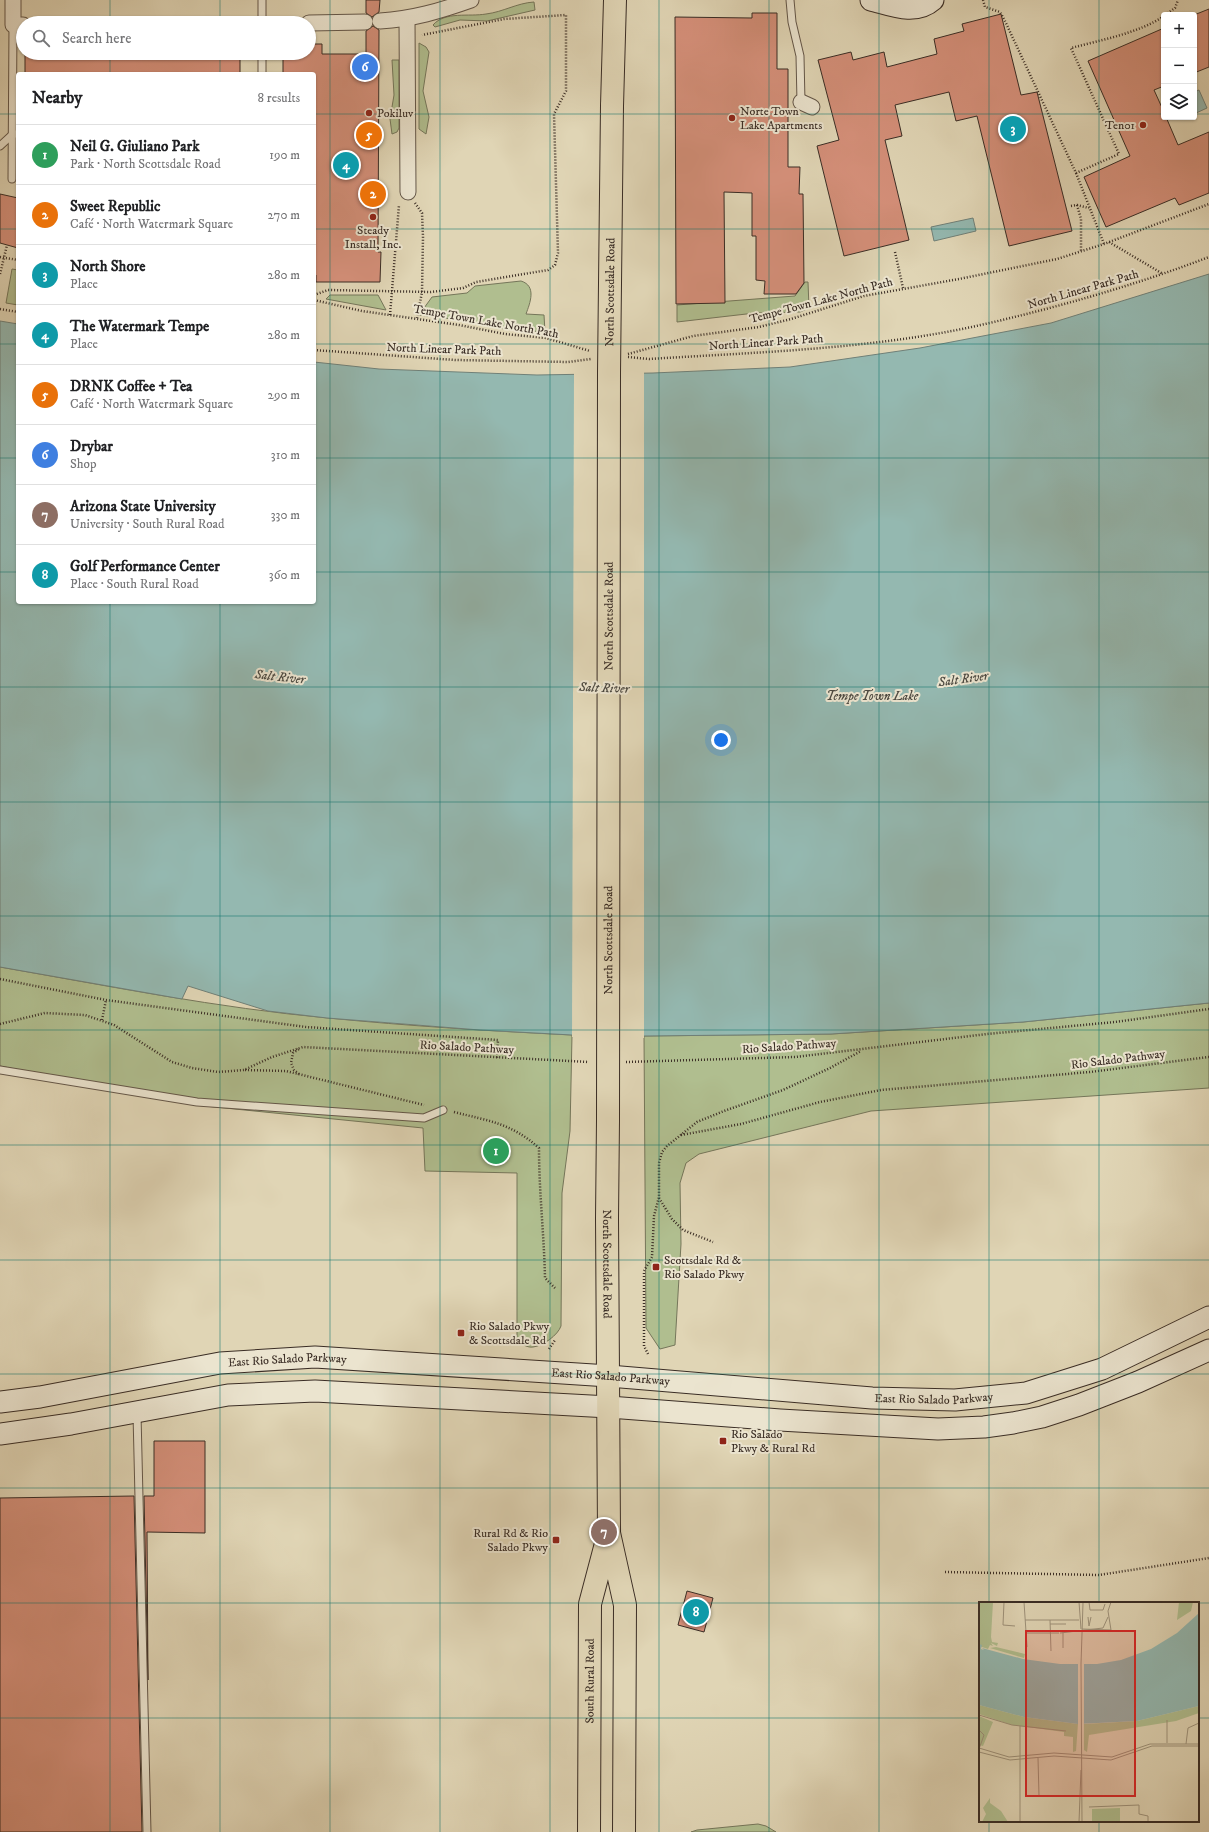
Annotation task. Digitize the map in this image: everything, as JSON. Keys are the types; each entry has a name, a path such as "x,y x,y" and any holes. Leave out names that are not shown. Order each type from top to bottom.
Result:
{"main road":[{"name":"North Scottsdale Road","path":"609,1376 606,1218 608,1120 609,396 612,106 615,0"},
{"path":"871,0 889,2 904,9 917,8 928,4 933,0"},
{"name":"East Rio Salado Parkway","path":"0,1402 40,1397 220,1363 315,1357 609,1376 872,1398 955,1400 1026,1393 1102,1369 1209,1317"},
{"path":"0,1434 71,1424 228,1395 315,1390 609,1406 780,1420 923,1428 984,1427 1042,1417 1079,1405 1138,1382 1209,1350"},
{"name":"South Rural Road","path":"609,1376 609,1533 625,1605 624,1832"},
{"name":"South Rural Road","path":"589,1832 590,1604 609,1533"}],"street":[{"path":"13,0 16,16"},
{"path":"316,23 407,19 440,11 470,0"},
{"path":"407,19 408,192"}],"lane":[{"path":"262,0 262,16"},
{"path":"790,0 792,22 800,56 806,105"},
{"path":"17,60 17,72"},
{"path":"262,60 262,72"},
{"path":"12,178 16,98"},
{"path":"0,146 15,134"},
{"path":"0,1070 197,1102 424,1118 443,1110"},
{"path":"137,1412 147,1832"}],"path":[{"path":"983,0 985,7 1000,12 1004,19 1076,173 1104,244"},
{"path":"1170,12 1175,8 1178,0"},
{"path":"316,294 328,290 422,292 463,288 476,282 548,270 555,264 558,254 554,114 566,91 566,15 504,19 420,35"},
{"path":"1076,173 1119,154 1071,48 1124,34 1161,18"},
{"path":"390,315 399,203 408,192 422,213 424,237 422,292 417,318"},
{"name":"Tempe Town Lake North Path","path":"621,356 679,339 759,327 791,319 864,296 1057,259 1104,244 1209,204"},
{"path":"1071,206 1077,205 1090,208"},
{"path":"1077,205 1081,219 1081,252"},
{"path":"1109,242 1163,275"},
{"path":"0,274 7,245"},
{"path":"895,252 904,288"},
{"path":"0,257 16,260"},
{"name":"North Linear Park Path","path":"621,356 649,359 844,346 936,334 996,322 1066,304 1163,275 1209,257"},
{"name":"Tempe Town Lake North Path","path":"316,300 390,315 417,318 505,334 546,338 596,353"},
{"path":"0,309 16,312"},
{"name":"North Linear Park Path","path":"316,350 455,360 568,362 598,358"},
{"path":"0,979 106,1000 306,1027 498,1040 496,1058"},
{"path":"102,1020 106,1000"},
{"path":"863,1050 987,1034 1115,1022 1209,1009"},
{"name":"Rio Salado Pathway","path":"0,1024 45,1013 79,1014 114,1025 172,1062 192,1068 218,1072 244,1070 272,1057 303,1047 596,1062"},
{"path":"299,1074 292,1066 291,1059 293,1053 303,1047"},
{"name":"Rio Salado Pathway","path":"619,1062 670,1062 795,1057 863,1050"},
{"name":"Rio Salado Pathway","path":"681,1135 697,1122 724,1110 783,1090 830,1068 863,1050"},
{"name":"Rio Salado Pathway","path":"681,1135 741,1124 820,1102 881,1090 1090,1072 1209,1057"},
{"path":"244,1070 286,1071 504,1125 520,1132 539,1148 540,1196 544,1236 545,1278 555,1288"},
{"path":"648,1354 644,1346 644,1271 652,1257 654,1216 659,1197 659,1163 662,1152 681,1135"},
{"path":"659,1197 672,1219 682,1230 713,1242"},
{"path":"549,1349 556,1340"},
{"path":"945,1572 1099,1575 1209,1558"}],"green space":[{"path":"534,2 535,10 487,21 460,20 435,27 433,25 444,18 451,16 492,13"},
{"path":"419,43 426,47 429,52 423,91 429,117 426,134 419,129"},
{"path":"392,60 399,60 399,128 397,132 392,134 390,119 394,95"},
{"path":"12,269 16,270 16,305 6,303"},
{"path":"521,281 526,283 531,291 526,314 544,315 545,332 504,329 461,320 419,315 432,297 467,293 475,286"},
{"path":"805,282 808,282 809,308 800,312 755,313 677,322 677,305 795,296"},
{"path":"330,295 378,295 386,310 326,299"},
{"path":"0,967 164,996 287,1014 419,1026 572,1035 570,1131 562,1193 561,1326 557,1333 550,1340 533,1347 525,1346 517,1342 517,1173 425,1171 423,1128 195,1105 0,1066"},
{"path":"1209,1003 1209,1088 871,1111 699,1154 686,1163 680,1183 681,1244 675,1345 660,1349 646,1328 644,1036 831,1034 1023,1022"},
{"path":"758,1824 766,1826 776,1832 691,1832 697,1830"}],"water":[{"path":"1199,90 1207,108 1197,113 1197,91"},
{"path":"973,218 976,231 934,241 931,227"},
{"name":"Tempe Town Lake","path":"1209,274 1209,1003 1023,1022 831,1034 644,1036 572,1035 480,1030 327,1018 268,1011 188,986 182,999 0,967 0,321 16,324 16,604 316,604 316,362 379,369 537,375 653,373 790,367 920,348 1051,323"}],"pier":[{"path":"644,371 644,1038 572,1037 574,373"}],"building":[{"path":"366,0 380,0 379,12 372,17 366,13"},
{"path":"1209,9 1209,67 1197,72 1197,48 1197,14"},
{"name":"Norte Town Lake Apartments","path":"752,13 777,13 777,69 788,69 788,167 800,167 799,194 803,194 804,283 796,294 764,294 765,281 756,280 756,236 752,236 752,193 724,192 725,303 676,304 675,17 752,18"},
{"path":"1001,14 1021,95 1037,92 1072,231 1009,246 977,116 956,121 949,92 895,105 902,136 885,140 909,240 844,256 817,146 839,140 818,60 851,52 853,60 884,52 887,67 937,54 934,39 964,31 962,24"},
{"path":"373,26 379,30 378,252 381,252 380,282 316,282 316,72 283,72 283,60 316,60 316,44 322,44 322,54 366,54 366,31"},
{"name":"Ten01","path":"1161,29 1161,87 1154,90 1161,105 1161,120 1167,120 1178,145 1209,132 1209,193 1179,205 1175,198 1106,227 1084,177 1130,156 1088,61"},
{"path":"25,60 240,60 240,72 25,72"},
{"path":"0,194 16,198 16,247 0,243"},
{"path":"154,1441 205,1441 205,1533 147,1532 148,1680 144,1496 154,1496"},
{"path":"134,1496 142,1832 0,1832 0,1498"},
{"path":"687,1591 713,1598 704,1632 678,1625"}],"place":[{"name":"Drybar","path":"365,67"},
{"name":"Pokiluv","path":"369,113"},
{"name":"Norte Town Lake Apartments","path":"732,118"},
{"name":"Ten01","path":"1143,125"},
{"name":"North Shore","path":"1013,129"},
{"name":"DRNK Coffee + Tea","path":"369,135"},
{"name":"The Watermark Tempe","path":"346,165"},
{"name":"Sweet Republic","path":"373,194"},
{"name":"Steady Install, Inc.","path":"373,217"},
{"name":"Neil G. Giuliano Park","path":"496,1151"},
{"name":"Scottsdale Rd & Rio Salado Pkwy","path":"656,1267"},
{"name":"Rio Salado Pkwy & Scottsdale Rd","path":"461,1333"},
{"name":"Rio Salado Pkwy & Rural Rd","path":"723,1441"},
{"name":"Arizona State University","path":"604,1532"},
{"name":"Rural Rd & Rio Salado Pkwy","path":"556,1540"},
{"name":"Golf Performance Center","path":"696,1612"}],"water label":[{"name":"Salt River","path":"280,676"},
{"name":"Salt River","path":"963,678"},
{"name":"Salt River","path":"604,687"}]}
